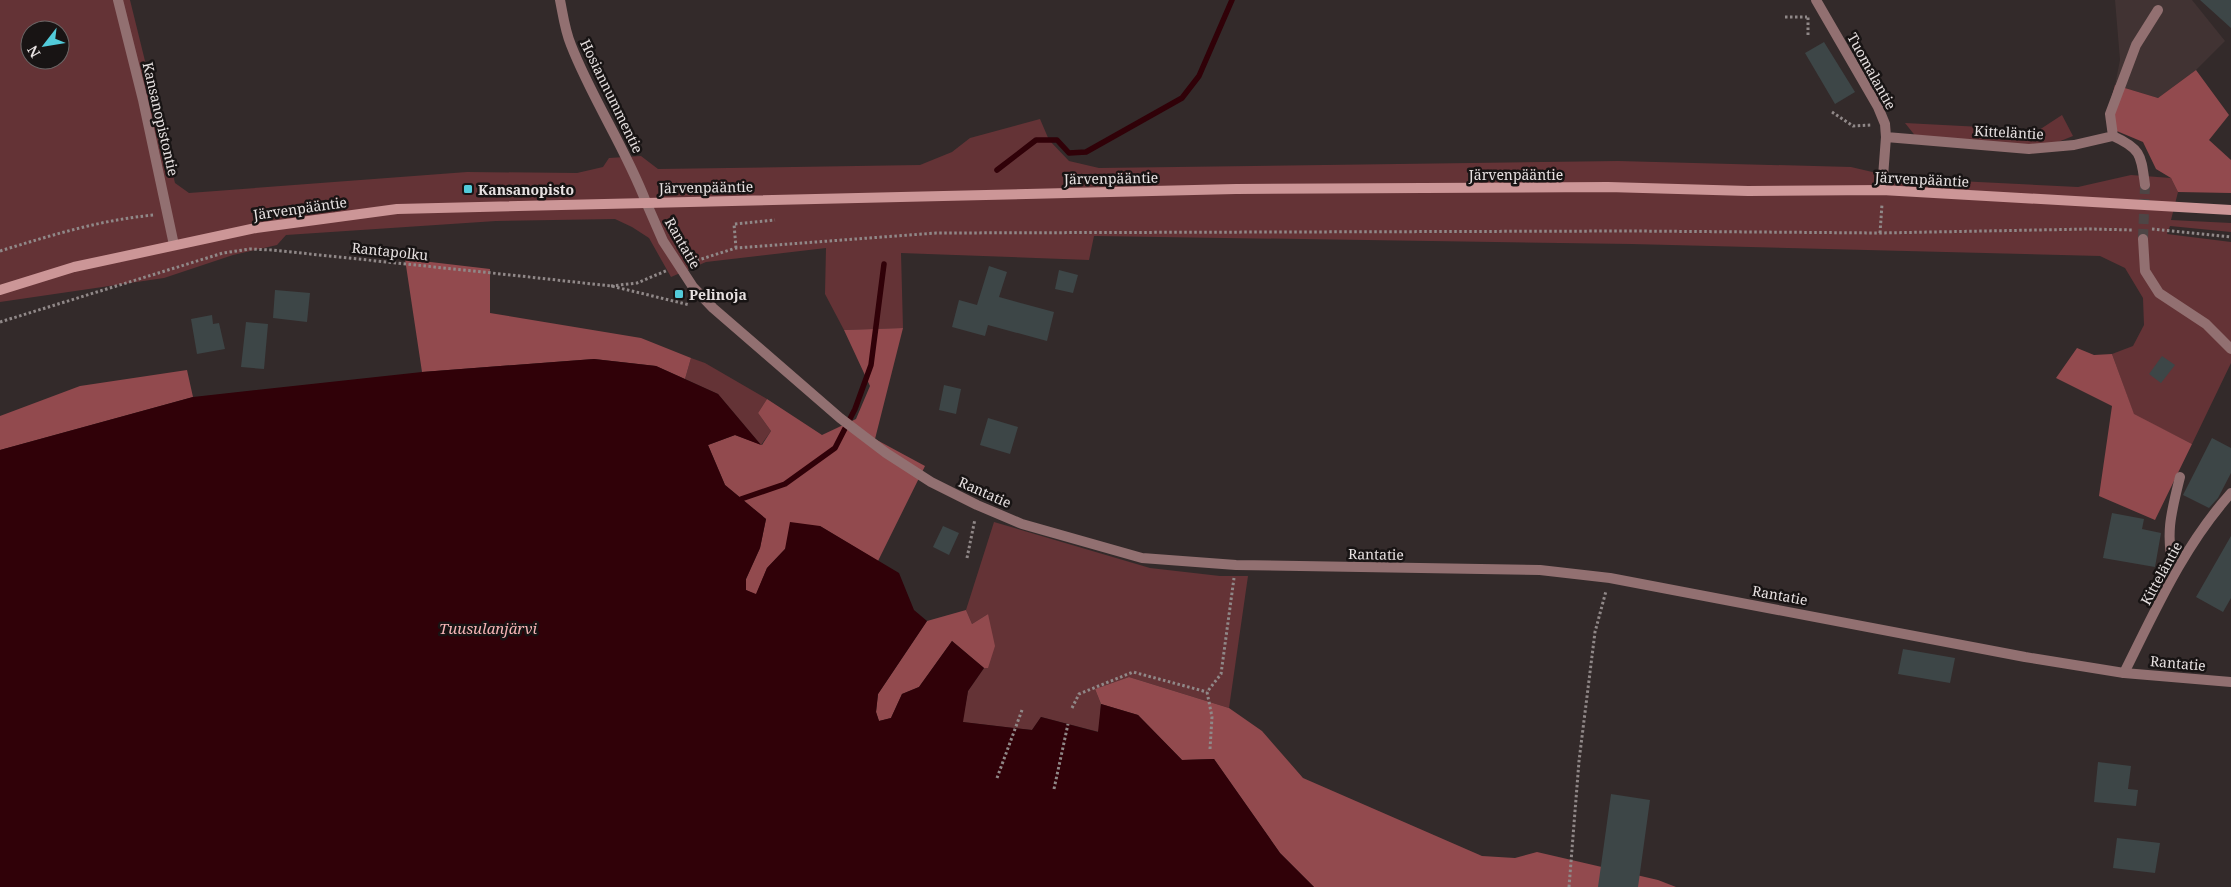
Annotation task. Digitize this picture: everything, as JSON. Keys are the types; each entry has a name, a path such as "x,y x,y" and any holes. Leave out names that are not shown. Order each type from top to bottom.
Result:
{"main road":[{"name":"Järvenpääntie","path":"0,290 74,267 256,228 397,209 1236,188 1608,187 1748,191 1882,190 2231,210"}],"street":[{"name":"Kansanopistontie","path":"118,0 143,100 174,245"},
{"name":"Hosiannummentie","path":"560,0 570,44 604,117 635,174 646,202"},
{"name":"Tuomalantie","path":"1816,0 1878,107 1884,124 1886,137 1882,190"},
{"path":"2145,186 2140,155 2126,142 2113,136 2110,114 2136,46 2158,10"},
{"name":"Kitteläntie","path":"1886,137 2029,149 2074,145 2113,136"},
{"name":"Rantatie","path":"646,202 663,241 693,287 712,308 840,418 868,440 931,482 1022,524 1142,558 1236,565 1540,570 1610,578 2124,673 2231,682"},
{"path":"2143,234 2145,271 2159,293 2206,324 2231,349"},
{"path":"2174,571 2170,552 2169,519 2180,477"},
{"name":"Kitteläntie","path":"2124,673 2174,571 2214,512 2231,493"}],"path":[{"path":"1785,17 1807,17"},
{"path":"1832,112 1853,126 1884,124"},
{"path":"1880,233 1882,190"},
{"path":"0,251 59,233 116,219 167,213"},
{"path":"736,248 734,224 775,220"},
{"name":"Rantapolku","path":"611,286 637,283 679,266 736,248 936,233 1622,231 1880,233 2090,229 2134,230"},
{"path":"2143,234 2231,237"},
{"name":"Rantapolku","path":"0,322 223,253 250,249 358,258 611,286 663,299 712,308"},
{"path":"966,558 978,505"},
{"path":"1210,749 1212,717 1207,692 1221,674 1236,565"},
{"path":"1569,887 1579,761 1595,632 1610,578"},
{"path":"1072,708 1079,694 1133,672 1207,692"},
{"path":"997,778 1022,710"},
{"path":"1054,789 1068,724"}],"shaded area":[{"path":"0,0 130,0 175,183 189,193 467,172 577,173 603,167 609,158 641,156 658,169 920,165 952,152 970,138 1040,119 1049,140 1069,161 1099,168 1618,161 1851,167 1898,178 2078,187 2131,175 2171,178 2178,192 2171,220 2231,223 2231,232 2170,226 2167,234 2231,242 2231,363 2192,444 2134,415 2112,354 2133,346 2144,325 2143,298 2125,268 2100,256 1631,244 1094,236 1089,260 901,253 903,328 844,330 825,294 826,248 706,262 671,277 649,238 615,219 496,221 286,235 277,245 233,255 164,278 0,302"},
{"path":"2115,0 2192,0 2225,41 2196,70 2158,98 2115,85 2120,60"},
{"path":"2196,70 2229,115 2209,140 2231,160 2231,193 2178,192 2171,178 2156,169 2143,142 2112,129 2107,114 2115,85 2158,98"},
{"path":"2062,115 2073,136 2048,146 1917,138 1905,123 2039,130"},
{"path":"405,259 490,269 490,313 641,338 691,358 685,379 656,366 594,359 422,372"},
{"path":"903,328 875,439 925,466 878,561 820,526 785,549 767,568 756,595 746,590 746,579 760,548 766,519 725,485 708,445 735,435 762,445 771,431 758,413 767,399 822,435 856,419 870,386 844,330"},
{"path":"2077,348 2094,355 2112,354 2134,414 2192,444 2155,520 2099,496 2112,406 2056,378"},
{"path":"691,358 705,363 767,399 758,413 771,431 761,445 718,394 685,379"},
{"path":"187,370 193,397 0,450 0,416 80,386"},
{"path":"994,522 1150,568 1220,576 1248,576 1229,708 1129,677 1095,689 1101,704 1099,732 1041,717 1032,730 962,722 968,691 984,668 988,668 988,614 972,624 966,610"},
{"path":"966,610 972,624 988,614 995,646 988,668 984,668 952,641 919,687 902,694 891,718 879,721 876,712 878,694 927,621"},
{"path":"1129,677 1229,708 1262,731 1303,778 1482,856 1515,858 1537,852 1658,880 1676,887 1314,887 1280,853 1214,759 1182,760 1138,715 1101,704 1095,689"}],"water":[{"name":"Tuusulanjärvi","path":"594,359 656,366 718,394 761,445 735,435 708,445 725,485 766,519 760,548 746,579 746,590 756,594 767,568 785,549 790,522 820,526 899,573 914,610 927,621 878,694 876,712 879,721 891,718 902,694 919,687 952,641 984,668 968,691 963,722 1032,730 1041,717 1098,732 1101,704 1138,715 1182,760 1214,759 1280,853 1314,887 0,887 0,450 193,397 422,372"}],"building":[{"path":"2200,0 2231,0 2231,28"},
{"path":"1824,42 1855,92 1835,104 1805,53"},
{"path":"989,266 1007,272 999,297 1054,312 1047,341 988,325 985,336 952,327 959,300 977,305"},
{"path":"1059,270 1078,275 1073,293 1055,289"},
{"path":"275,290 310,293 307,322 273,318"},
{"path":"212,315 213,324 219,323 225,349 197,354 191,319"},
{"path":"246,322 268,324 264,369 241,367"},
{"path":"2162,356 2175,365 2161,383 2149,374"},
{"path":"944,385 961,389 956,414 939,410"},
{"path":"988,418 1018,427 1010,454 980,445"},
{"path":"2212,438 2231,448 2231,473 2218,498 2209,508 2183,495"},
{"path":"2112,513 2144,519 2142,529 2161,533 2155,567 2103,558"},
{"path":"943,526 959,533 949,555 933,547"},
{"path":"2231,536 2231,598 2223,612 2196,597"},
{"path":"1903,649 1955,658 1950,683 1898,674"},
{"path":"2098,762 2131,766 2128,789 2138,790 2136,806 2094,802"},
{"path":"1611,794 1650,800 1638,887 1598,887"},
{"path":"2117,838 2160,843 2155,873 2113,868"}],"waterway":[{"path":"997,170 1036,140 1057,140 1069,153 1086,152 1182,98 1199,76 1232,0"},
{"path":"741,499 785,484 835,448 855,409 871,365 884,264"}],"tunnel":[{"path":"2143,239 2145,185"}],"place":[{"name":"Kansanopisto","path":"468,189"},
{"name":"Pelinoja","path":"679,294"}]}
